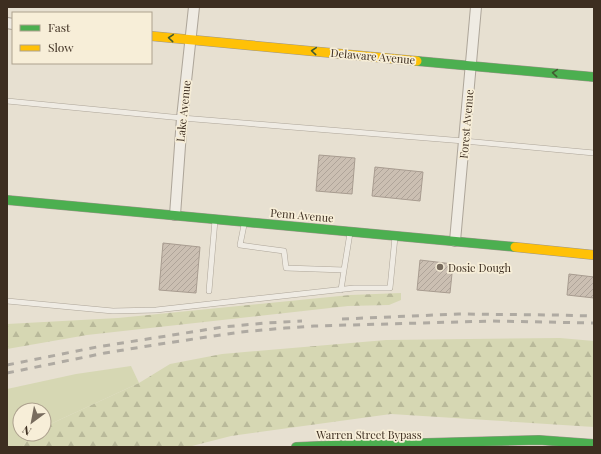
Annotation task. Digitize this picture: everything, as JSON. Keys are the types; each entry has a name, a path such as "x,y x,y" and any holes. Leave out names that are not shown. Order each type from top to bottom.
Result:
{"main road":[{"name":"Delaware Avenue","path":"152,36 594,76"},
{"name":"Penn Avenue","path":"7,200 594,255"},
{"path":"388,444 539,440 594,444"},
{"name":"Warren Street Bypass","path":"296,447 388,444 442,447"}],"street":[{"name":"Lake Avenue","path":"175,216 182,118 194,7"},
{"name":"Forest Avenue","path":"455,241 476,7"}],"lane":[{"path":"7,101 182,118 594,153"},
{"path":"209,290 215,219"},
{"path":"244,222 240,245 284,251 286,268 344,270"},
{"path":"341,290 350,232"},
{"path":"7,302 113,311 156,310 354,288 390,288 395,236"}],"green space":[{"path":"401,293 401,300 389,305 348,306 87,335 7,349 7,324 118,318 350,295"},
{"path":"560,338 594,341 594,427 391,414 231,436 188,447 22,447 26,442 52,442 52,423 139,383 170,364 222,354 386,340"},
{"path":"131,366 139,383 52,423 52,402 12,402 12,442 26,442 22,447 7,447 7,389 76,374"}],"building":[{"path":"319,155 355,158 352,194 316,191"},
{"path":"375,167 423,172 420,201 372,196"},
{"path":"163,243 200,247 196,293 159,290"},
{"path":"420,260 453,264 450,293 417,290"},
{"path":"569,274 594,277 594,298 567,295"}],"railway":[{"path":"342,319 459,314 594,316"},
{"path":"7,365 97,347 223,327 302,321"},
{"path":"7,373 105,353 160,344 241,332 285,328 493,321 594,323"}],"traffic: fast":[{"path":"417,61 594,77"},
{"path":"7,200 515,247"},
{"path":"389,444 539,440 594,444"},
{"path":"296,447 365,444 400,445"}],"traffic: slow":[{"path":"152,36 417,61"},
{"path":"515,247 594,255"}],"place":[{"name":"Dosie Dough","path":"440,267"}]}
